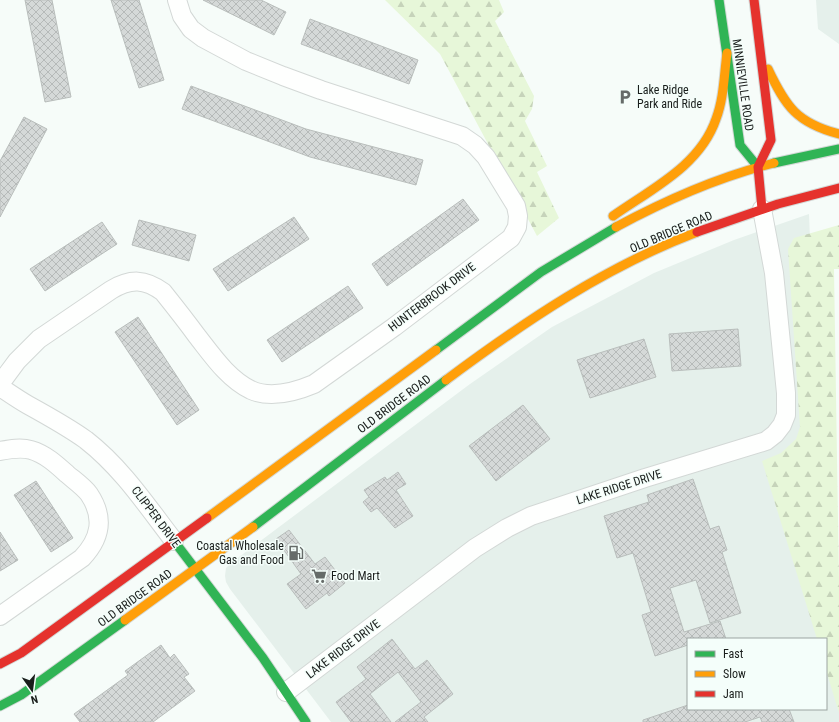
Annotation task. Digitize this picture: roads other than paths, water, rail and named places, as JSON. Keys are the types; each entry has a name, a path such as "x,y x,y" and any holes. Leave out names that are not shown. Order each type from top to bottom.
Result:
{"main road":[{"name":"MINNIEVILLE ROAD","path":"719,0 740,145 758,168 771,140 754,0"},
{"path":"761,53 781,96 790,108 812,126 839,134"},
{"path":"571,253 604,224 672,176 692,158 704,143 713,126 718,111 727,54"},
{"name":"OLD BRIDGE ROAD","path":"0,664 20,653 541,272 571,253 652,209 733,175 839,149"},
{"path":"758,168 762,209"},
{"name":"OLD BRIDGE ROAD","path":"0,706 21,695 195,569 294,496 469,362 549,308 604,276 655,250 707,228 762,209 839,188"},
{"name":"CLIPPER DRIVE","path":"174,541 263,658 306,722"}],"street":[{"name":"HUNTERBROOK DRIVE","path":"0,386 18,361 39,339 111,290 121,284 133,281 149,284 163,292 218,363 233,378 251,389 270,394 299,391 314,384 511,238 517,227 518,216 516,206 486,157 475,145 462,136 313,87 246,61 203,38 191,28 182,16 177,0"},
{"name":"LAKE RIDGE DRIVE","path":"286,692 475,548 507,528 531,516 766,440 775,434 782,425 786,415 786,393 774,273 762,209"},
{"name":"CLIPPER DRIVE","path":"0,386 27,405 53,418 86,440 110,461 131,484 174,541"},
{"path":"0,451 17,448 30,450 43,455 52,461 89,493 95,505 99,529 91,549 82,558 0,616"}],"place":[{"name":"Lake Ridge Park and Ride","path":"625,97"},
{"name":"Coastal Wholesale Gas and Food","path":"296,553"},
{"name":"Food Mart","path":"319,576"}]}
